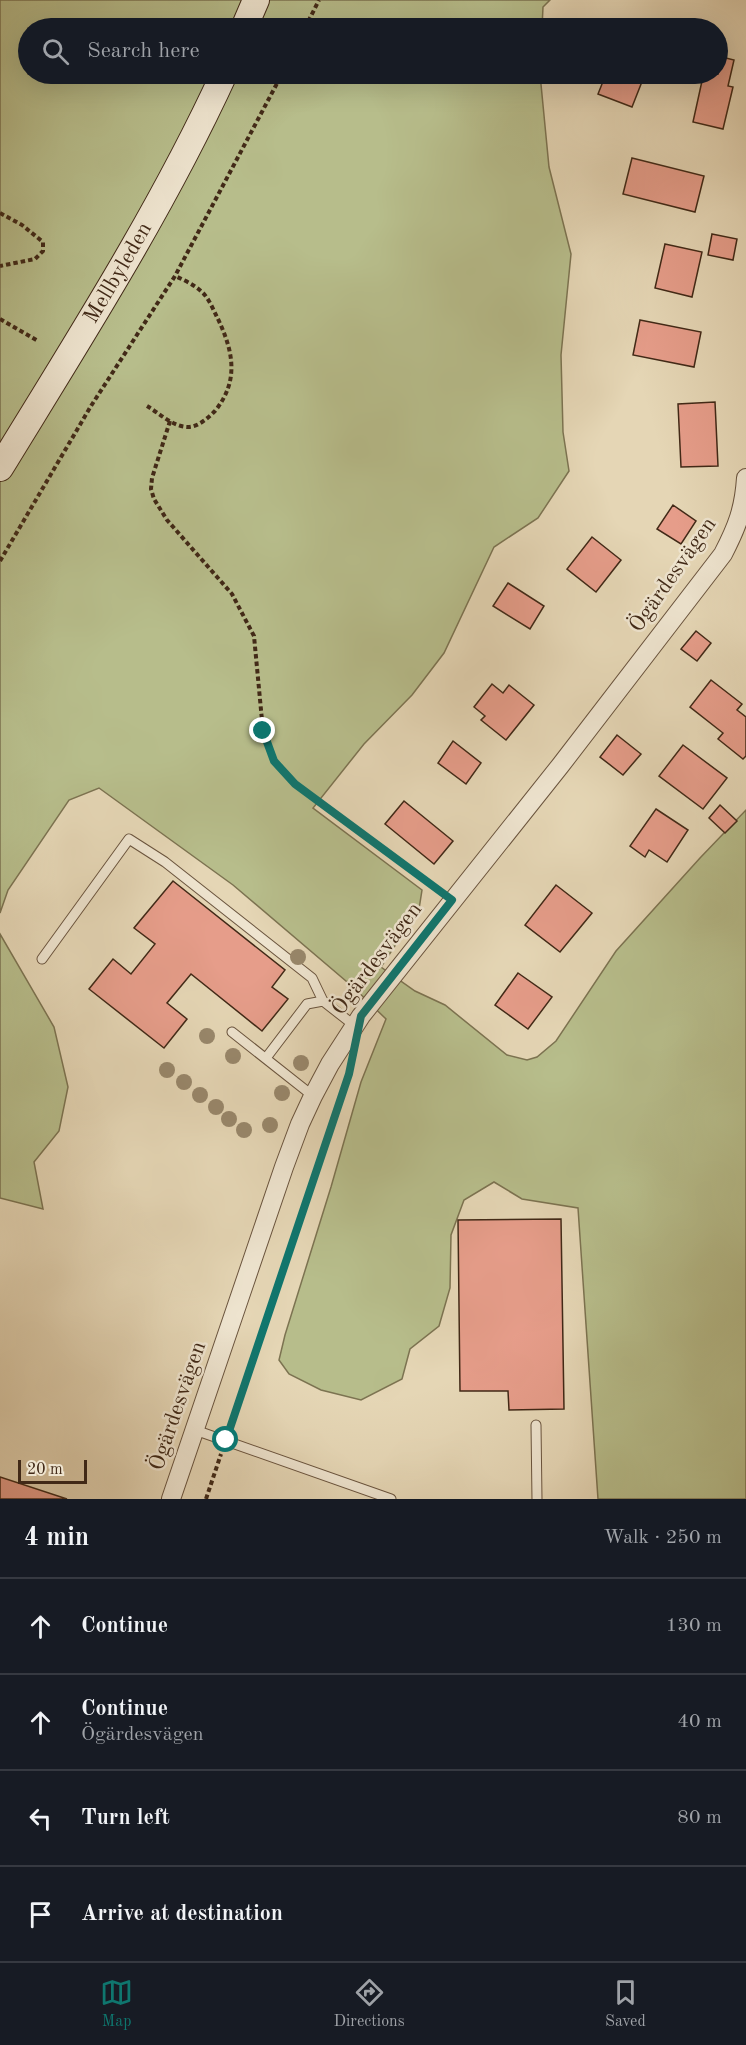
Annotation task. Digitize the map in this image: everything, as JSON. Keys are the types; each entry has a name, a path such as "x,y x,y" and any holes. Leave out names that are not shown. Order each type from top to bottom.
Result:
{"main road":[{"path":"248,18 256,0"},
{"name":"Mellbyleden","path":"0,468 107,292 185,154 219,84"}],"street":[{"name":"Ögärdesvägen","path":"171,1499 284,1167 300,1124 330,1064 355,1026 452,900 573,749 723,554 739,521 744,504 746,478"}],"lane":[{"path":"42,958 129,839 165,862 312,978 323,1001 355,1026"},
{"path":"266,1059 307,1004 323,1001"},
{"path":"232,1032 313,1096"},
{"path":"536,1425 537,1499"},
{"path":"195,1430 391,1499"}],"path":[{"path":"310,18 319,0"},
{"path":"0,561 91,406 175,276 277,84"},
{"path":"0,213 22,225 43,242 43,251 35,259 0,266"},
{"path":"147,406 170,421 187,427 195,426 210,417 222,402 231,383 232,360 224,331 203,293 175,276"},
{"path":"0,319 38,341"},
{"path":"170,421 152,478 151,489 154,500 168,520 232,594 254,636 263,731 274,761 295,784 452,900"},
{"path":"206,1499 349,1074"}],"green space":[{"path":"0,0 550,0 543,7 542,18 18,18 18,84 541,84 549,167 571,254 561,355 563,432 569,471 538,518 494,547 444,653 412,695 364,744 313,808 422,890 419,909 381,967 415,991 445,1005 507,1055 527,1060 537,1057 556,1041 616,951 746,810 746,1499 598,1499 578,1208 522,1199 494,1182 464,1200 451,1235 450,1288 439,1326 410,1349 402,1379 361,1400 321,1390 289,1374 279,1360 285,1335 361,1082 386,1019 353,987 233,885 99,788 69,800 8,890 0,913"},
{"path":"0,934 54,1027 68,1087 59,1131 34,1162 43,1209 0,1198"}],"building":[{"path":"728,58 734,60 728,86 733,87 723,129 693,122 701,84 728,84"},
{"path":"602,84 641,84 632,107 598,94"},
{"path":"632,158 704,176 695,212 623,194"},
{"path":"712,234 737,239 733,260 708,255"},
{"path":"665,244 702,252 692,297 655,288"},
{"path":"640,320 701,332 694,367 633,355"},
{"path":"715,402 718,466 681,467 678,404"},
{"path":"673,505 696,521 681,544 657,529"},
{"path":"592,537 621,560 596,592 567,569"},
{"path":"508,583 544,606 530,629 493,606"},
{"path":"696,631 711,643 697,661 681,649"},
{"path":"711,680 742,704 737,710 746,717 746,756 743,759 718,739 723,733 690,707"},
{"path":"492,684 503,693 509,685 534,705 506,740 481,720 485,716 474,707"},
{"path":"617,735 641,754 623,775 600,757"},
{"path":"453,741 481,763 466,784 438,763"},
{"path":"683,745 727,778 703,809 659,776"},
{"path":"404,801 453,841 434,864 385,824"},
{"path":"720,805 737,821 725,833 709,818"},
{"path":"656,809 688,830 667,862 649,850 645,857 630,846"},
{"path":"173,881 285,970 272,987 288,999 262,1031 191,974 167,1003 187,1019 164,1048 89,989 113,959 131,974 155,944 134,928"},
{"path":"556,885 592,913 560,952 525,925"},
{"path":"518,973 552,997 528,1029 495,1005"},
{"path":"561,1219 564,1409 509,1410 508,1391 460,1391 458,1220"},
{"path":"0,1477 67,1499 0,1499"}],"route":[{"path":"226,1440 349,1074 361,1016 452,900 295,784 274,761 263,731"}]}
